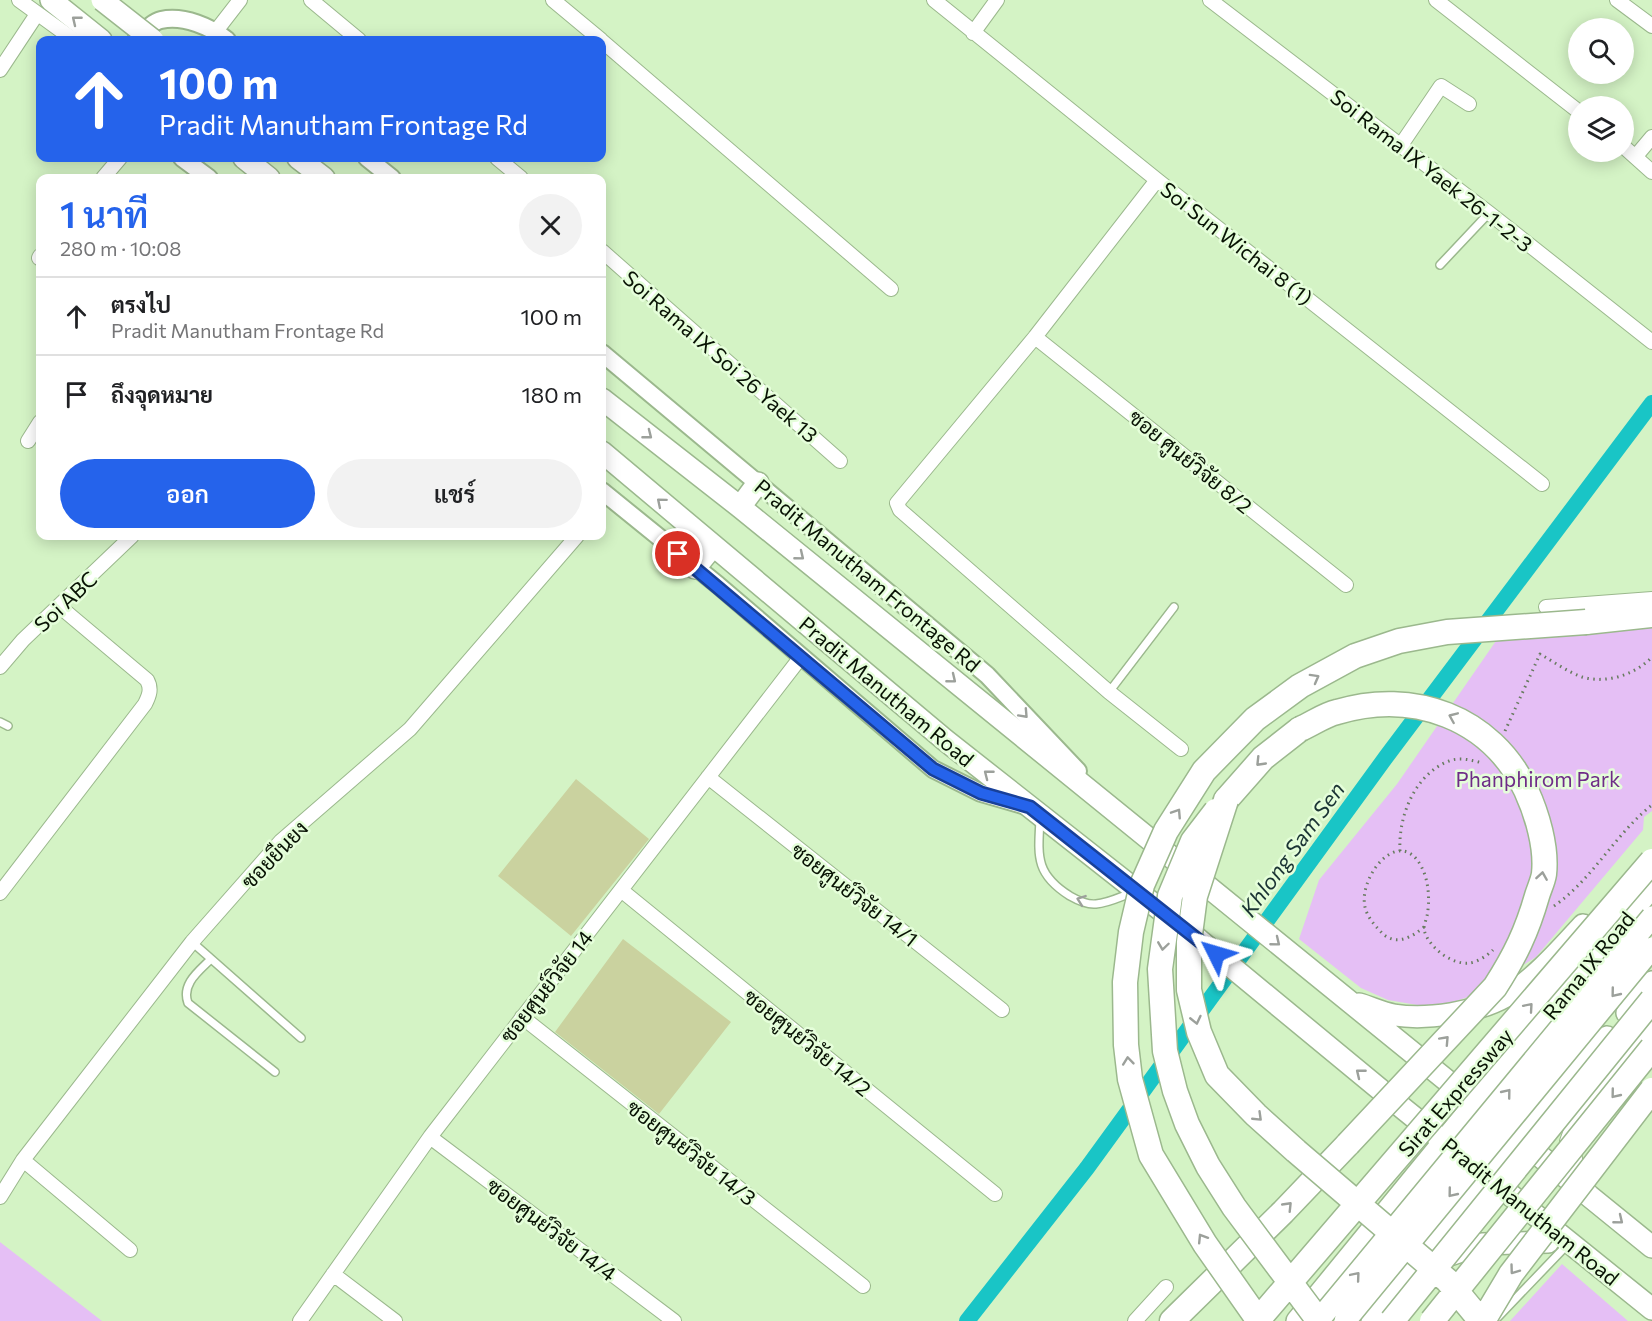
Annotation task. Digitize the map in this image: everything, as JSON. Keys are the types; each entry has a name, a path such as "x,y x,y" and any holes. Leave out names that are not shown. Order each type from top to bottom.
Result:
{"highway":[{"path":"1258,1321 1205,1244 1151,1155 1130,1079 1126,1045 1125,982 1131,932 1142,885 1166,831 1204,771 1256,719 1300,686 1355,656 1399,641 1448,632 1652,615"},
{"path":"1172,1321 1283,1212 1495,987 1514,958 1528,927 1544,874 1542,842 1536,811 1516,770 1485,736 1455,716 1399,704 1371,705 1336,712 1300,729 1263,758 1192,841 1170,896 1160,969 1165,1051 1175,1091 1187,1124 1208,1166 1234,1207 1319,1321"},
{"path":"1226,800 1195,896 1189,942 1189,990 1199,1032 1217,1075 1296,1152 1448,1281 1482,1321 1511,1274 1652,1090"},
{"name":"Sirat Expressway","path":"1258,1321 1652,861"},
{"path":"1392,1321 1652,1000"},
{"path":"1432,1321 1652,1048"}],"main road":[{"path":"102,0 148,36"},
{"path":"44,7 94,36"},
{"path":"249,162 264,174"},
{"path":"303,162 319,174"},
{"path":"606,402 740,507 1652,1246"},
{"name":"Pradit Manutham Road","path":"606,455 945,740 1199,940 1652,1309"},
{"path":"740,507 758,483"},
{"path":"695,568 713,546"},
{"path":"1350,1001 1394,1015 1436,1016 1472,1009 1505,996 1541,969 1652,846"},
{"name":"Rama IX Road","path":"1297,1321 1652,887"},
{"path":"1630,914 1632,935 1641,948 1652,953"},
{"name":"Rama IX Road","path":"1319,1321 1652,917"},
{"name":"Rama IX Road","path":"1345,1321 1652,948"},
{"path":"1372,1321 1652,982"},
{"path":"1587,1193 1573,1168 1570,1142 1582,1109 1652,1022"},
{"path":"1292,1321 1306,1279 1331,1230 1395,1150 1405,1131 1405,1110"},
{"path":"1418,1265 1482,1244 1570,1242"}],"street":[{"path":"19,0 44,7 70,36"},
{"path":"140,36 160,20 185,20 222,36 240,0"},
{"path":"311,0 354,36"},
{"path":"553,0 595,36"},
{"name":"Soi Sun Wichai 8 (1)","path":"934,0 1157,180 1542,484"},
{"path":"973,33 997,0"},
{"name":"Soi Rama IX Yaek 26-1-2-3","path":"1210,0 1489,213 1652,342"},
{"path":"1436,0 1568,103"},
{"path":"1617,0 1652,26"},
{"path":"0,70 44,7"},
{"path":"606,45 891,289"},
{"path":"1401,145 1442,86 1469,104"},
{"path":"1652,137 1636,156 1652,172"},
{"path":"106,174 117,162"},
{"path":"187,162 203,174"},
{"path":"372,162 387,174"},
{"path":"502,162 516,174"},
{"path":"1157,180 1035,337 897,503 897,506 1110,692 1181,749"},
{"name":"Soi Rama IX Soi 26 Yaek 13","path":"606,254 840,461"},
{"name":"ซอย ศูนย์วิจัย 8/2","path":"1035,337 1346,585"},
{"name":"Pradit Manutham Frontage Rd","path":"606,356 987,675 1119,814"},
{"path":"28,441 36,428"},
{"path":"606,500 695,568 933,769 981,793 1035,811"},
{"name":"Soi ABC","path":"0,667 23,640 128,540"},
{"name":"ซอยยืนยง","path":"0,1197 23,1160 192,942 281,841 410,729 574,540"},
{"path":"1546,608 1652,599"},
{"path":"0,893 145,705 150,692 147,681 59,606"},
{"path":"1573,606 1573,634"},
{"name":"ซอยศูนย์วิจัย 14","path":"300,1321 430,1137 801,657"},
{"name":"ซอยศูนย์วิจัย 14/1","path":"708,777 1002,1010"},
{"name":"ซอยศูนย์วิจัย 14/2","path":"621,890 995,1194"},
{"name":"ซอยศูนย์วิจัย 14/3","path":"522,1017 862,1286"},
{"name":"ซอยศูนย์วิจัย 14/4","path":"430,1137 674,1321"},
{"path":"23,1160 130,1250"},
{"path":"333,1274 395,1321"},
{"path":"1135,1321 1166,1287"}],"lane":[{"path":"1440,265 1489,213"},
{"path":"1110,692 1174,607"},
{"path":"0,722 8,726"},
{"path":"1035,811 1038,852 1042,870 1059,889 1077,900 1094,904 1137,891"},
{"path":"192,942 301,1038"},
{"path":"211,959 191,979 186,992 188,1003 275,1072"},
{"path":"1494,1321 1570,1242"},
{"path":"1502,1321 1510,1304"}],"path":[{"path":"1504,735 1540,654 1584,677 1606,679 1626,674 1646,664 1652,657"},
{"path":"1400,850 1399,834 1406,810 1420,782 1450,760 1466,759 1490,765"},
{"path":"1548,910 1566,897 1590,874 1638,816 1652,805"},
{"path":"1424,927 1413,937 1400,940 1387,937 1365,909 1364,892 1370,877 1377,865 1389,854 1400,850 1412,854 1421,865 1426,878 1429,902 1424,927 1428,939 1441,953 1454,961 1469,963 1489,954 1496,947"}],"green space":[{"name":"Phanphirom Park","path":"1652,621 1652,811 1644,817 1643,830 1536,957 1477,994 1453,1002 1423,1006 1388,1000 1361,988 1299,939 1319,880 1397,784 1498,638"},
{"path":"0,1242 102,1321 0,1321"},
{"path":"1562,1264 1628,1321 1510,1321"}],"building":[{"path":"576,779 649,839 571,936 498,876"},
{"path":"623,939 731,1022 659,1114 555,1032"}],"waterway":[{"name":"Khlong Sam Sen","path":"967,1321 1087,1168 1386,757 1652,403"}],"route":[{"path":"678,554 718,585 933,769 981,793 1030,807 1216,954"}]}
